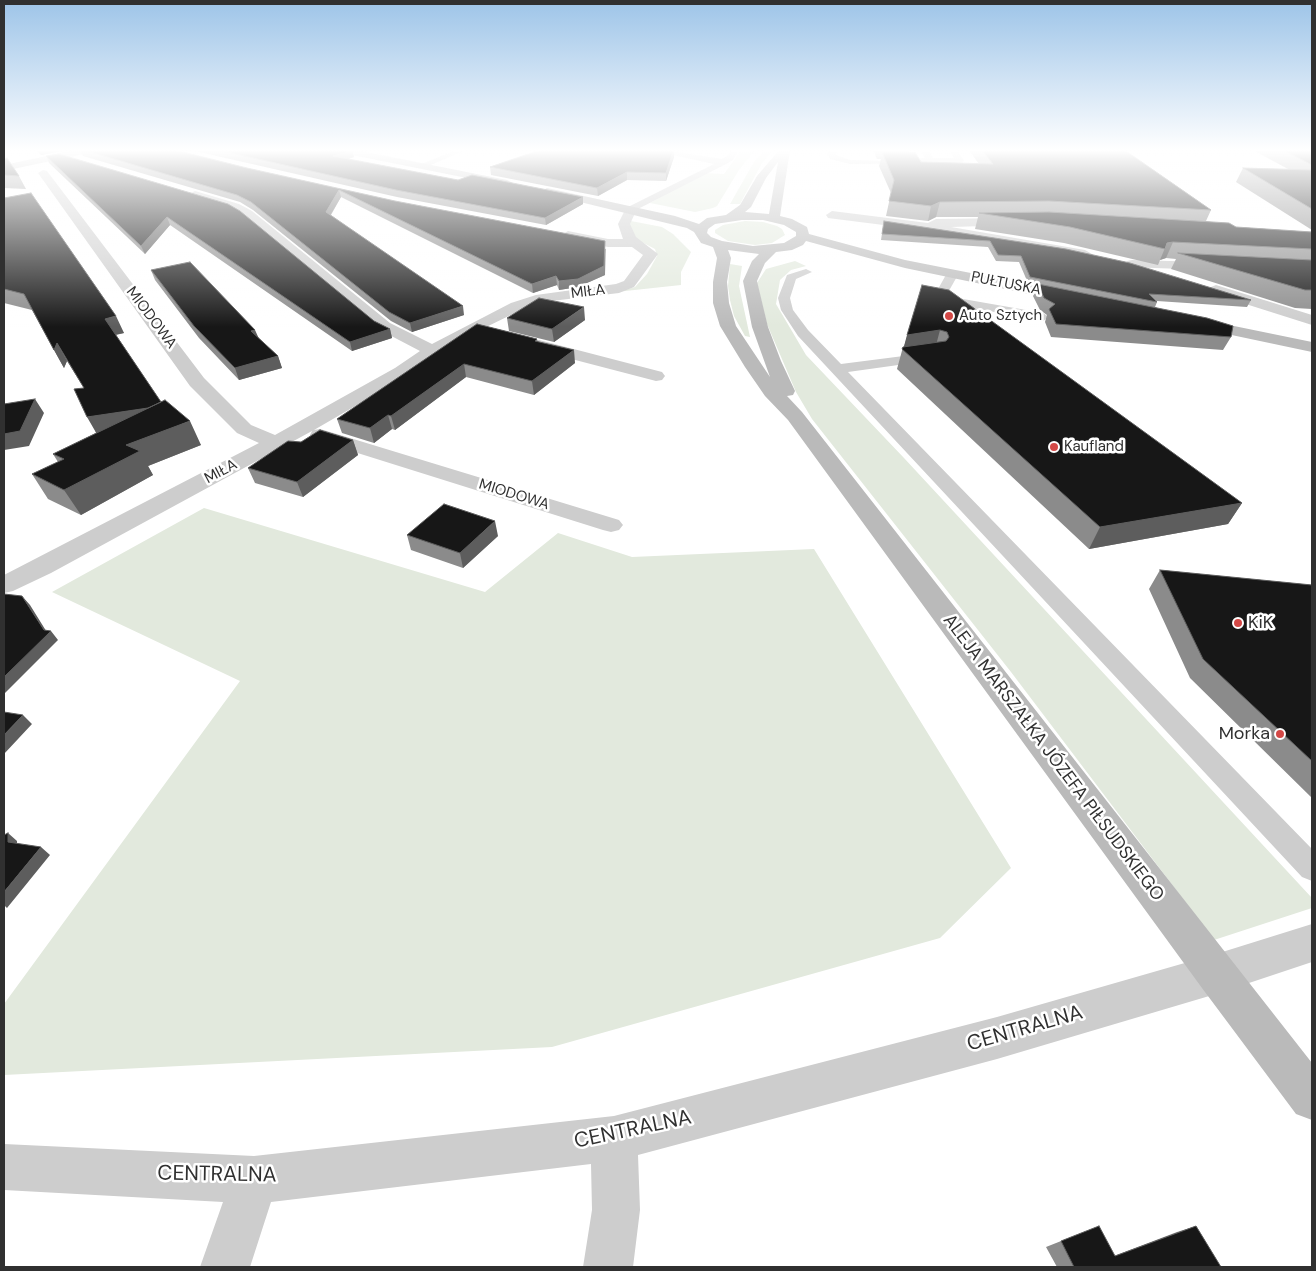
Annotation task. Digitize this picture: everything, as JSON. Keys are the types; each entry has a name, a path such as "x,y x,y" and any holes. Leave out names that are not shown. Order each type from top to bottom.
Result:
{"main road":[{"path":"628,208 692,225 700,230 702,237 719,246 724,258 720,282 721,302 728,326 772,392 795,416"},
{"path":"731,216 743,208"},
{"path":"774,218 776,208"},
{"path":"631,209 718,219"},
{"path":"700,230 706,224 731,216 774,218 794,224 802,230 803,236 798,242 779,248 759,261 750,281 760,327 772,361 786,389 795,416"},
{"name":"PUŁTUSKA","path":"803,236 826,244 906,264"},
{"name":"PUŁTUSKA","path":"719,246 744,250 779,248 819,249 953,273 1084,300"},
{"path":"1178,319 1312,346"},
{"name":"ALEJA MARSZAŁKA JÓZEFA PIŁSUDSKIEGO","path":"795,416 1216,974 1312,1098"}],"street":[{"name":"MIODOWA","path":"72,208 198,382 244,429 275,443"},
{"path":"237,208 248,214 384,326 432,351"},
{"name":"MIŁA","path":"4,585 42,567 302,429 401,372 432,351 472,328 517,306 541,298 619,288 629,284 651,254 630,239 624,224 631,209"},
{"path":"832,215 931,227 1013,240 1103,258"},
{"path":"931,227 936,223 944,222 1024,222"},
{"path":"560,234 608,243 635,243"},
{"path":"1177,278 1127,263 1228,267"},
{"path":"1205,286 1311,319"},
{"path":"472,328 501,336"},
{"path":"520,340 656,376"},
{"name":"MIODOWA","path":"302,429 611,525"},
{"name":"CENTRALNA","path":"4,1167 254,1180 614,1139 997,1038 1216,974 1312,943"},
{"path":"608,1267 616,1210 614,1139"},
{"path":"225,1267 254,1180"}],"lane":[{"path":"806,272 791,277 784,298 787,310 803,333 1312,868"},
{"path":"953,273 939,298 1043,318"},
{"path":"838,369 935,355"}],"shaded area":[{"path":"677,208 712,208 695,212"},
{"path":"631,221 662,227 673,234 691,252 681,272 681,285 616,292 635,287 647,274 657,256 655,249 636,239 628,223"},
{"path":"745,221 763,222 777,226 782,229 785,235 772,243 755,245 728,241 715,233 715,230 723,225"},
{"path":"795,261 806,266 791,270 780,280 776,304 806,355 1312,898 1312,908 1214,940 1011,672 812,419 796,392 767,324 757,283 766,269"},
{"path":"730,264 742,266 739,286 750,337 745,336 734,316 728,286"},
{"path":"204,508 485,592 558,533 632,557 814,549 1011,868 940,938 552,1047 4,1075 4,1004 240,681 52,592"}],"building":[{"path":"4,208 42,208 116,316 105,319 161,402 148,408 87,417 74,389 84,388 57,343 54,350 24,294 4,289"},
{"path":"101,208 235,208 374,321 390,329 350,342 167,217 141,246"},
{"path":"259,208 328,208 326,212 463,306 410,323 389,312"},
{"path":"377,208 433,208 605,241 604,266 578,279 559,281 556,276 532,284"},
{"path":"493,208 563,208 545,218"},
{"path":"1181,208 1209,208 1211,210"},
{"path":"1049,212 1229,223 1236,227 1312,232 1312,249 1173,242 1167,243 1165,249 1070,227 979,213"},
{"path":"884,221 1066,249 1130,263 1251,300 1149,294 1157,302 1030,277 1021,256 998,255 990,241 882,234"},
{"path":"1178,253 1312,260 1312,290 1305,290"},
{"path":"190,262 255,330 251,331 278,356 235,368 194,326 151,270"},
{"path":"1038,284 1207,318 1233,326 1231,337 1056,324 1049,309 1055,304 1044,298"},
{"name":"Kaufland","path":"922,285 949,290 1242,503 1100,527 902,349 903,347 946,341 949,337 947,332 940,330 907,335"},
{"path":"539,298 584,307 552,329 507,318"},
{"path":"477,324 574,350 532,381 464,364 391,416 388,415 370,428 337,419"},
{"path":"35,399 20,431 4,434 4,404"},
{"path":"165,400 190,421 126,445 140,451 64,490 32,474 64,459 53,454"},
{"path":"320,430 353,440 297,482 248,468 288,441 301,442"},
{"path":"444,504 495,521 460,553 407,535"},
{"path":"1160,570 1312,585 1312,761 1203,659"},
{"path":"4,594 22,596 44,630 51,631 4,677"},
{"path":"4,712 23,715 4,735"},
{"path":"8,833 8,842 41,847 4,892 4,835"},
{"path":"1099,1226 1115,1256 1196,1226 1221,1267 1074,1267 1061,1241"}],"place":[{"name":"Auto Sztych","path":"949,316"},
{"name":"Kaufland","path":"1054,447"},
{"name":"KiK","path":"1238,623"},
{"name":"Morka","path":"1280,734"}]}
